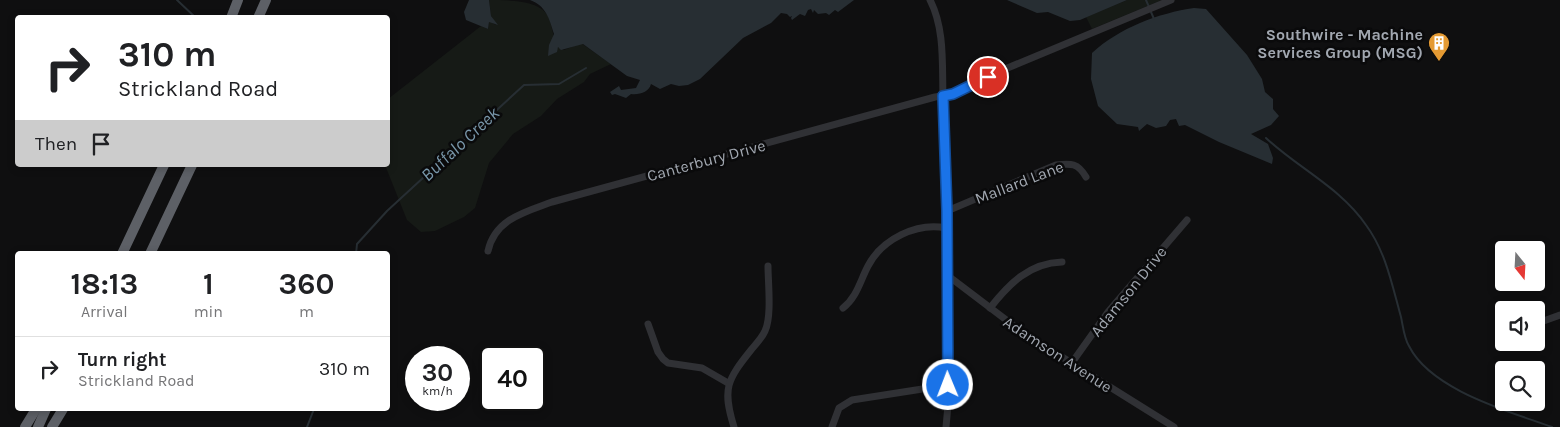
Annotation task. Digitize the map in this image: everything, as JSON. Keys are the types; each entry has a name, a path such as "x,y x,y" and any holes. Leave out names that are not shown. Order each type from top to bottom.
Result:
{"highway":[{"path":"232,15 238,0"},
{"path":"259,15 266,0"},
{"path":"123,251 163,167"},
{"path":"151,251 191,167"},
{"path":"25,427 35,411"},
{"path":"38,427 45,411"},
{"path":"52,427 61,411"}],"street":[{"path":"930,0 939,20 943,96 947,211 948,385 946,427"},
{"name":"Canterbury Drive","path":"488,251 491,238 500,226 514,217 552,202 953,94 1005,69 1171,0"},
{"name":"Mallard Lane","path":"947,211 1056,165 1070,163 1080,167 1086,177"},
{"name":"Adamson Drive","path":"1071,364 1108,312 1187,220"},
{"path":"843,308 853,300 868,264 890,241 916,229 934,226 946,228"},
{"path":"990,308 1019,276 1037,267 1062,262"},
{"path":"734,427 727,405 728,383 736,368 765,332 768,322 768,266"},
{"name":"Adamson Avenue","path":"947,275 1022,332 1174,427"},
{"path":"1545,320 1560,315"},
{"path":"648,324 663,359 668,363 702,368 728,383"},
{"path":"832,427 839,408 852,400 948,385"}],"shaded area":[{"path":"469,0 489,0 491,16 498,25 489,22 488,29 466,20 464,12"},
{"path":"489,0 505,0 531,4 544,11 548,16 557,49 558,47 564,50 581,43 611,64 590,74 584,82 557,99 541,116 513,134 489,163 475,208 464,217 435,231 421,232 407,220 386,167 390,167 390,97 481,26 488,29 489,21 496,25 491,16"},
{"path":"530,0 854,0 838,12 835,10 829,15 826,13 818,14 814,10 813,13 811,9 808,10 805,16 800,14 792,20 792,16 781,13 771,23 743,38 700,79 688,85 679,86 671,84 660,89 651,84 644,92 631,94 626,98 615,94 612,95 610,92 619,86 621,90 636,88 640,80 627,76 583,44 561,50 558,47 557,52 548,56 549,45 554,34 543,9"},
{"path":"1007,0 1127,0 1080,20 1070,21 1048,12 1037,13"},
{"path":"1127,0 1162,0 1092,29 1086,17"},
{"path":"1206,9 1247,55 1262,79 1265,92 1273,99 1273,109 1279,116 1271,125 1251,134 1268,144 1273,158 1272,164 1219,142 1185,125 1179,126 1176,119 1170,120 1166,126 1156,128 1147,124 1139,131 1138,127 1117,124 1098,106 1091,79 1092,53 1114,36 1140,23 1181,10"}],"waterway":[{"path":"177,0 193,15"},
{"path":"1146,0 1149,7"},
{"path":"1151,12 1154,19"},
{"name":"Buffalo Creek","path":"356,251 357,244 387,211 524,85 559,84 586,68"},
{"path":"1266,138 1332,189 1356,212 1373,235 1388,269 1406,339 1420,361 1434,375 1452,387 1493,406 1552,427"},
{"name":"Buffalo Creek","path":"307,427 313,411"}],"place":[{"name":"Southwire - Machine Services Group (MSG)","path":"1439,62"}],"route":[{"path":"948,385 947,211 943,96 953,94 988,77"}]}
